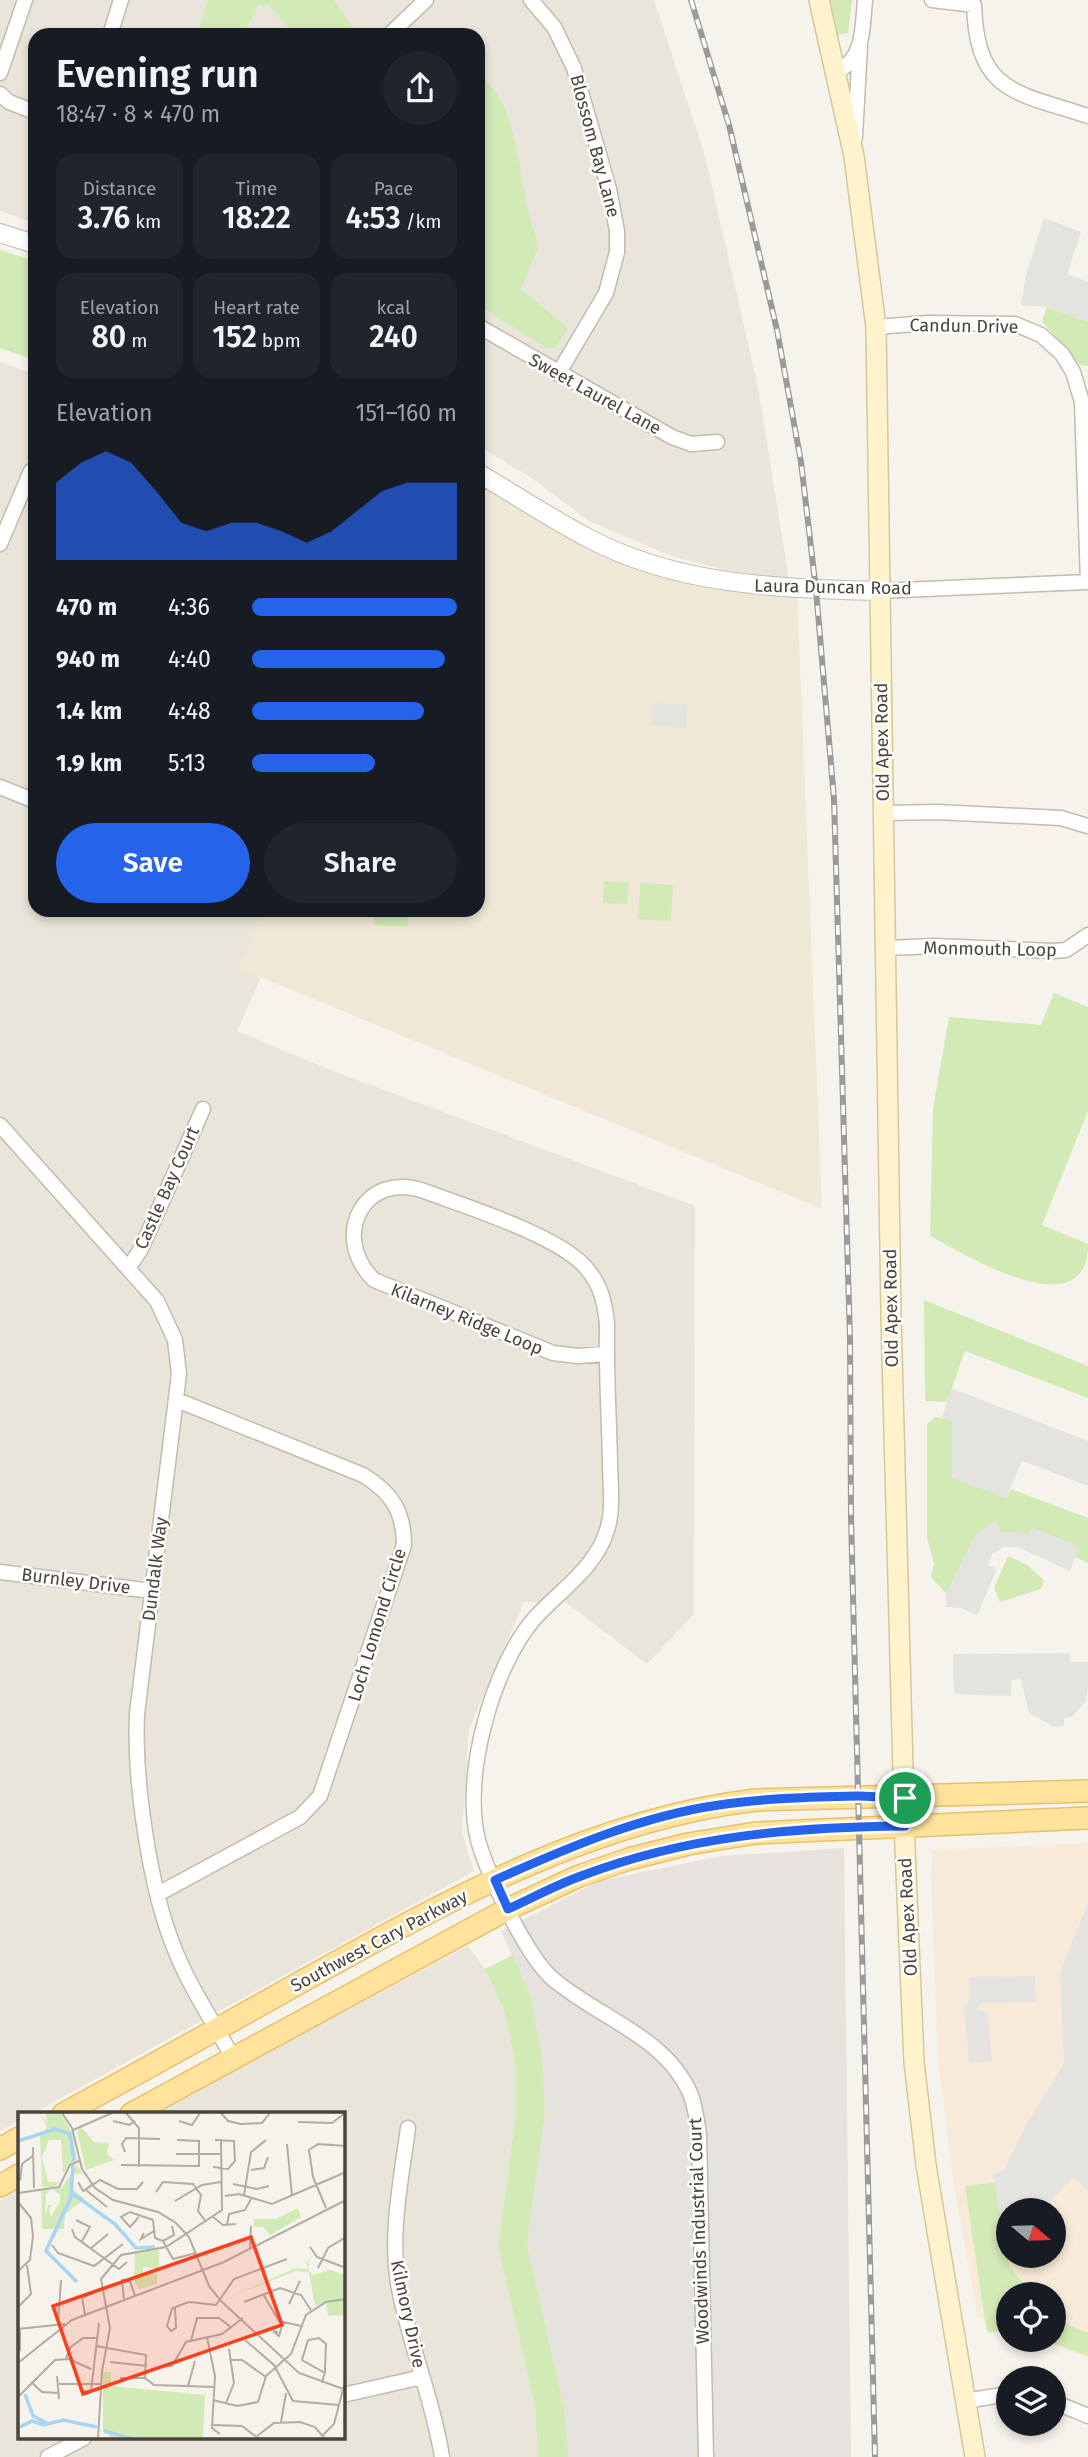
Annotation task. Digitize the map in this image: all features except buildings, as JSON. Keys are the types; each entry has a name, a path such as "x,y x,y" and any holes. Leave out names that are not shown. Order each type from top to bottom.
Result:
{"main road":[{"name":"Old Apex Road","path":"819,0 854,156 876,327 891,1316 914,2062 926,2165 975,2457"},
{"name":"Southwest Cary Parkway","path":"67,2112 495,1880 590,1839 718,1805 787,1798 905,1798 1088,1791"},
{"name":"Southwest Cary Parkway","path":"135,2112 508,1909 579,1876 688,1844 807,1829 1088,1818"},
{"path":"0,2149 18,2139"},
{"path":"0,2186 18,2176"}],"street":[{"path":"0,73 24,0"},
{"path":"396,28 426,0"},
{"name":"Blossom Bay Lane","path":"531,0 554,27 574,68 609,189 617,231 617,252 606,293 558,374"},
{"path":"854,156 865,0"},
{"path":"932,0 975,3 977,47 990,72 1003,84 1088,116"},
{"path":"111,28 117,1"},
{"path":"836,72 852,62 860,46"},
{"path":"0,94 9,102 28,109"},
{"path":"0,233 28,242"},
{"name":"Candun Drive","path":"876,327 928,323 1015,324 1041,335 1062,354 1073,372 1082,402 1088,582"},
{"name":"Sweet Laurel Lane","path":"485,332 672,437 691,444 718,442"},
{"path":"0,544 28,476"},
{"name":"Laura Duncan Road","path":"485,477 588,538 670,570 755,586 878,591 1088,582"},
{"path":"0,787 28,799"},
{"path":"884,813 967,813 1061,818 1088,826"},
{"name":"Monmouth Loop","path":"887,948 935,946 1054,951 1066,950 1088,935"},
{"name":"Castle Bay Court","path":"129,1267 141,1249 203,1108"},
{"name":"Dundalk Way","path":"0,1125 157,1301 171,1327 178,1354 177,1400 136,1737 140,1789 158,1894 173,1945 233,2058"},
{"name":"Kilarney Ridge Loop","path":"495,1880 476,1828 474,1790 477,1759 502,1674 511,1652 533,1620 595,1557 608,1529 611,1514 607,1324 600,1289 587,1268 561,1248 416,1187 384,1189 361,1210 355,1221 354,1250 358,1261 374,1280 553,1353 576,1356 607,1354"},
{"name":"Loch Lomond Circle","path":"158,1894 300,1817 320,1796 404,1545 400,1514 388,1491 377,1483 177,1400"},
{"name":"Burnley Drive","path":"0,1572 152,1591"},
{"name":"Woodwinds Industrial Court","path":"495,1880 532,1955 551,1978 650,2045 674,2067 691,2094 699,2134 706,2457"},
{"name":"Kilmory Drive","path":"408,2128 395,2228 395,2255 399,2288 442,2457"},
{"path":"345,2395 422,2377"},
{"path":"965,2400 996,2396"},
{"path":"1066,2407 1088,2416"},
{"path":"48,2457 80,2440"}],"shaded area":[{"path":"0,0 654,0 705,156 758,387 789,580 720,569 671,556 589,521 529,476 485,450 485,28 28,28 28,221 0,211"},
{"path":"1044,218 1081,232 1067,274 1088,282 1088,322 1047,307 1021,305 1026,275"},
{"path":"0,361 28,372 28,917 288,917 237,1031 328,1069 695,1206 694,1614 647,1664 565,1602 524,1602 469,1729 462,1833 474,1871 36,2112 18,2112 18,2122 0,2131"},
{"path":"485,477 625,555 797,590 822,1209 238,968 263,917 485,917"},
{"path":"652,703 687,705 686,728 652,726"},
{"path":"951,1388 1088,1441 1088,1486 1022,1461 1006,1498 952,1478 952,1421 942,1418"},
{"path":"996,1520 1001,1533 1028,1535 1032,1527 1079,1547 1070,1571 1018,1547 1004,1547 992,1554 988,1565 997,1569 977,1615 961,1608 946,1607 946,1593 976,1534"},
{"path":"1070,1653 1071,1662 1088,1662 1088,1686 1086,1701 1072,1717 1064,1718 1064,1726 1054,1727 1029,1713 1021,1679 1012,1680 1011,1696 954,1694 953,1654"},
{"path":"1088,1843 1088,2358 1066,2350 1066,2282 996,2282 996,2324 978,2317 953,2180 938,2058 931,1877 933,1850"},
{"path":"844,1848 851,2457 568,2457 565,2412 527,2244 545,2114 542,2055 531,1998 501,1931 599,1881 722,1856"},
{"path":"1088,1903 1088,2190 1073,2177 1053,2198 998,2198 993,2174 1003,2171 1028,2122 1064,2064 1060,1972"},
{"path":"468,1946 485,1969 504,2010 515,2061 516,2113 498,2247 535,2406 538,2457 0,2457 0,2201 18,2191 18,2440 345,2440 345,2112 157,2112"},
{"path":"1035,1976 1036,2002 982,2003 976,2009 987,2012 992,2061 969,2063 964,2008 970,1997 969,1977"}],"green space":[{"path":"208,0 334,0 353,28 289,28 268,5 258,5 246,28 199,28"},
{"path":"825,0 852,0 848,33 835,35"},
{"path":"485,80 499,97 510,124 528,211 539,245 521,289 568,328 555,348 546,348 485,309"},
{"path":"0,250 28,259 28,358 0,348"},
{"path":"1047,307 1088,322 1088,366 1080,365 1042,321"},
{"path":"604,881 629,883 627,904 603,903"},
{"path":"640,883 673,885 671,921 638,919"},
{"path":"374,917 408,917 408,927 374,925"},
{"path":"1054,993 1088,1007 1088,1111 1042,1225 1088,1244 1083,1269 1068,1282 1048,1284 996,1270 930,1236 933,1109 949,1017 1041,1025"},
{"path":"924,1300 1088,1366 1088,1398 965,1351 947,1402 925,1401"},
{"path":"935,1417 952,1420 1006,1498 1011,1489 1088,1518 1088,1563 1075,1557 1078,1547 1032,1528 1028,1535 1014,1532 1001,1534 996,1521 946,1593 931,1577 934,1564 927,1538 927,1424"},
{"path":"1008,1556 1027,1565 1044,1580 1041,1589 1000,1602 994,1588"},
{"path":"513,1955 531,1998 542,2055 545,2114 527,2244 565,2412 568,2457 538,2457 535,2406 498,2247 516,2113 515,2061 504,2010 485,1969"},
{"path":"995,2183 998,2198 996,2268 1011,2268 1023,2282 996,2282 996,2332 987,2333 965,2186"},
{"path":"1066,2324 1088,2333 1088,2356 1066,2348"}],"railway":[{"path":"691,0 729,125 777,330 801,462 816,590 834,799 850,1340 851,1517 875,2457"}],"route":[{"path":"787,1798 905,1798 905,1826 756,1833 688,1844 656,1851 579,1876 508,1909 495,1880 579,1843 682,1812 718,1805 787,1798"}]}
